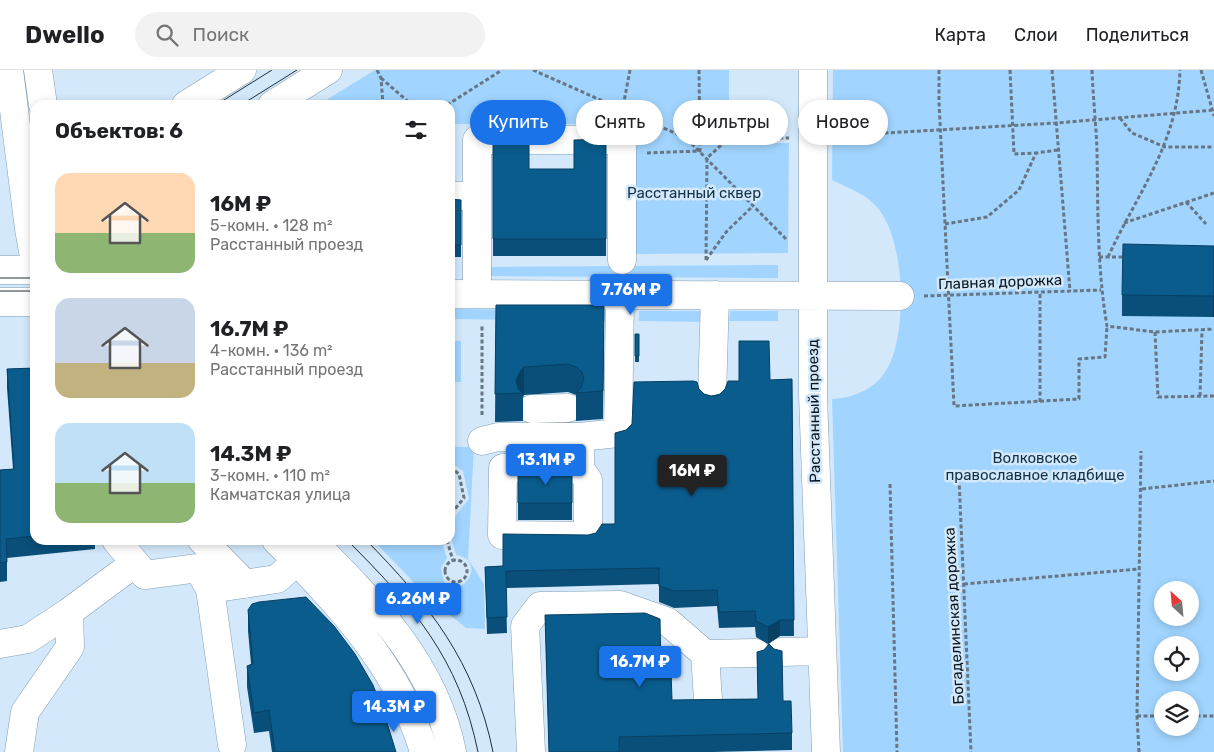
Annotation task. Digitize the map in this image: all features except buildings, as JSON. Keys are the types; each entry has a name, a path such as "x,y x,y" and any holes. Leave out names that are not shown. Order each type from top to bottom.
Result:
{"street":[{"path":"9,70 30,235"},
{"path":"38,70 42,100"},
{"path":"194,100 242,70"},
{"path":"280,100 328,70"},
{"name":"Расстанный проезд","path":"813,70 812,295 821,651 826,752"},
{"path":"477,294 477,140 622,146 622,260"},
{"path":"455,196 477,196"},
{"path":"0,270 30,270"},
{"path":"455,294 900,296"},
{"path":"482,441 498,437 580,437 618,433 620,294"},
{"path":"712,398 715,295"},
{"path":"0,302 30,302"},
{"path":"550,409 552,437"},
{"path":"580,437 580,469"},
{"path":"120,545 145,575 198,568 210,589 232,745"},
{"path":"207,545 244,584"},
{"path":"289,545 304,551 388,621 406,645 435,701 452,752"},
{"path":"210,589 277,580 304,551"},
{"path":"304,551 384,665 404,702 424,752"},
{"path":"0,664 8,643 28,640 135,563"},
{"path":"531,752 526,626 540,606 620,606 668,622 705,654 821,651"},
{"path":"18,752 24,712 70,647 69,612"},
{"path":"705,654 708,700"}],"path":[{"path":"376,70 381,78 406,100"},
{"path":"455,100 502,70"},
{"path":"534,70 602,100"},
{"path":"624,100 630,70"},
{"path":"699,70 700,151"},
{"path":"939,70 940,129 954,406 1079,399 1079,359 1105,357 1107,326 1101,290 1099,256 1092,70"},
{"path":"1010,70 1014,154 1058,150"},
{"path":"1052,70 1070,291"},
{"path":"1108,257 1165,147 1176,113 1180,70"},
{"path":"1201,70 1214,116"},
{"path":"381,78 382,100"},
{"path":"888,133 1056,123 1213,110"},
{"path":"1120,118 1132,133 1165,147 1214,147"},
{"path":"663,128 686,138 788,240"},
{"path":"754,206 727,231 706,260 707,158 729,138 794,138"},
{"path":"622,146 700,151"},
{"path":"945,224 987,217 1019,190 1036,153"},
{"path":"1124,223 1214,193"},
{"path":"1186,202 1206,224"},
{"path":"1099,256 1128,257"},
{"name":"Главная дорожка","path":"900,296 1101,290"},
{"path":"1040,292 1040,402"},
{"path":"482,326 482,441"},
{"path":"1107,326 1155,332 1214,330"},
{"path":"1200,396 1202,330"},
{"path":"1155,332 1158,397 1214,396"},
{"path":"1139,752 1137,716 1142,489 1141,451"},
{"path":"455,471 459,474 464,498 455,509"},
{"name":"Богаделинская дорожка","path":"959,479 971,752"},
{"path":"1142,489 1214,480"},
{"path":"890,484 897,752"},
{"path":"448,545 453,561"},
{"path":"453,561 460,561 465,566 466,576 461,581 454,582 446,575 446,568 453,561"},
{"path":"964,584 1139,570"},
{"path":"1137,716 1154,716"},
{"path":"1199,716 1214,716"}],"green space":[{"name":"Расстанный сквер","path":"375,70 729,70 729,100 673,100 673,145 788,145 789,143 788,253 633,254 633,145 663,145 663,100 576,100 576,124 566,124 566,100 470,100 470,124 455,124 455,100 326,100"},
{"name":"Волковское православное кладбище","path":"833,70 1214,70 1214,752 843,752 832,399 848,397 863,391 877,382 882,376 894,353 901,309 898,261 893,239 885,219 875,205 855,191 832,180 832,145 888,145 888,100 833,100"},
{"path":"778,265 778,278 486,276 486,267"},
{"path":"455,309 605,311 605,321 455,319"},
{"path":"639,311 708,311 708,322 639,321"},
{"path":"730,311 778,311 778,321 729,321"},
{"path":"455,341 461,341 461,382 455,382"},
{"path":"455,447 474,447 468,559 484,584 485,629 466,628 429,598 378,545 443,545 447,558 441,568 444,582 457,588 468,580 472,570 471,565 468,560 456,555 453,545 455,545 455,517 469,499 463,471 455,465"}],"tram line":[{"path":"224,100 272,70"},
{"path":"249,100 297,70"},
{"path":"0,278 30,278"},
{"path":"0,291 30,291"},
{"path":"352,545 412,611 446,661 459,688 470,719 478,752"},
{"path":"371,545 410,587 429,611 462,662 485,720 493,752"}]}
